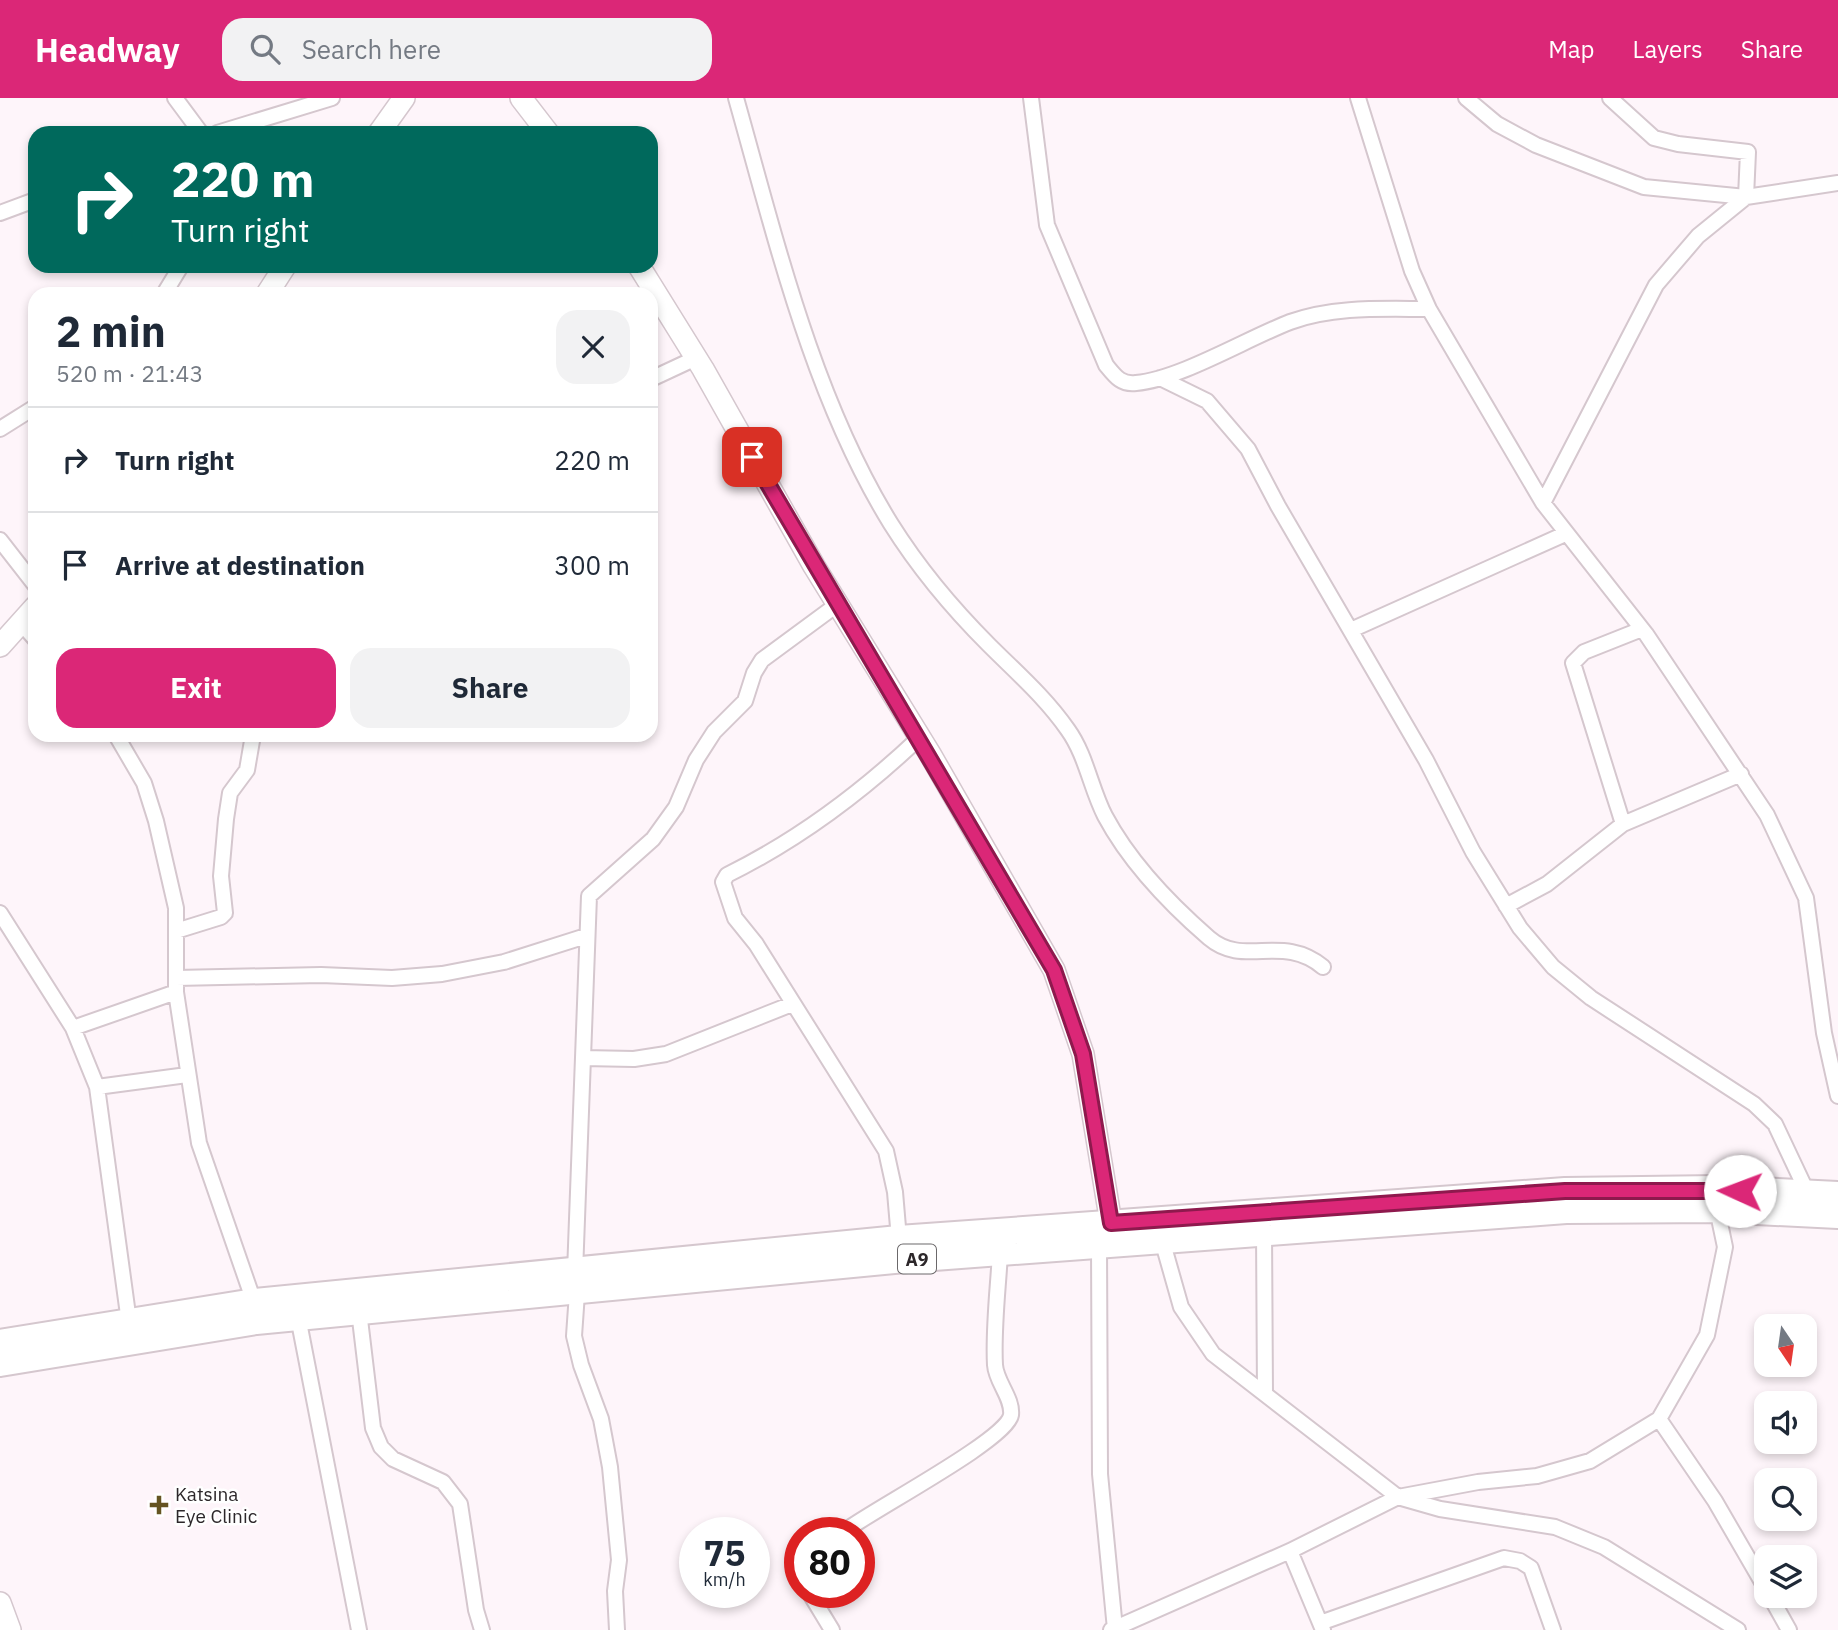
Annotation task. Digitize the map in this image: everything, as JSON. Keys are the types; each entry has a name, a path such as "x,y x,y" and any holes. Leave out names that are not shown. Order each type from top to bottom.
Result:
{"highway":[{"name":"A9","path":"576,1283 899,1239 1105,1234 1718,1189 1838,1195"},
{"name":"A9","path":"0,1343 254,1302 517,1287 1000,1253 1105,1234 1162,1240 1565,1200 1838,1214"},
{"name":"A9","path":"0,1363 298,1317 359,1311 517,1287"}],"street":[{"path":"175,98 196,126"},
{"path":"241,126 332,98"},
{"path":"384,126 404,98"},
{"path":"521,98 543,126"},
{"path":"736,98 800,314 841,429 892,525 944,596 988,645 1039,691 1071,733 1105,817 1125,847 1171,902 1212,941 1238,952 1291,949 1311,957 1323,967"},
{"path":"1031,98 1047,225 1106,365 1119,381 1133,384 1160,379 1293,321 1350,309 1429,309"},
{"path":"1358,98 1412,271 1429,309 1543,503 1642,629 1741,774 1767,816 1807,898 1824,1033 1838,1096"},
{"path":"1466,98 1497,124 1536,145 1644,187 1746,197 1838,183"},
{"path":"1543,503 1656,285 1698,236 1746,197 1748,152 1678,144 1654,138 1610,98"},
{"path":"0,213 28,203"},
{"path":"658,297 1033,931 1064,995 1083,1054 1105,1234 1100,1474 1113,1630 1290,1551 1398,1497 1478,1482 1536,1476 1590,1461 1659,1419 1707,1335 1725,1247 1717,1209"},
{"path":"658,376 696,358"},
{"path":"1160,379 1207,401 1248,449 1426,760 1473,852 1520,928 1562,975 1591,998 1754,1104 1775,1124 1808,1194"},
{"path":"0,429 28,411"},
{"path":"1351,630 1565,534"},
{"path":"0,540 28,576"},
{"path":"617,1630 615,1591 619,1560 610,1467 601,1419 581,1366 574,1336 589,896 653,839 676,807 696,760 714,732 745,701 754,673 762,660 838,604"},
{"path":"0,646 28,625"},
{"path":"1623,824 1573,663 1584,652 1642,629"},
{"path":"899,1239 895,1192 886,1151 756,944 735,918 723,882 727,875 777,848 846,801 919,738"},
{"path":"120,742 144,783 156,821 176,908 176,985 199,1143 254,1302"},
{"path":"176,931 221,917 225,913 221,876 230,793 247,770 252,742"},
{"path":"1506,906 1547,884 1623,824 1741,774"},
{"path":"0,913 24,955 73,1028 97,1087 129,1322"},
{"path":"73,1028 176,985 321,975 393,978 442,974 504,962 586,936"},
{"path":"583,1058 634,1059 666,1054 792,1004"},
{"path":"97,1087 187,1075"},
{"path":"1264,1231 1265,1393"},
{"path":"1162,1240 1181,1307 1213,1354 1398,1497 1440,1509 1555,1527 1604,1547 1738,1630"},
{"path":"866,1517 991,1440 1010,1419 1011,1408 995,1366 1000,1253"},
{"path":"359,1311 373,1428 381,1447 393,1459 443,1482 460,1504 476,1610 482,1630"},
{"path":"298,1317 359,1630"},
{"path":"1659,1419 1715,1501 1754,1568"},
{"path":"1290,1551 1321,1627 1504,1558 1520,1561 1531,1568 1553,1630"},
{"path":"0,1603 10,1630"},
{"path":"819,1608 832,1630"},
{"path":"1777,1608 1789,1630"}],"place":[{"name":"Katsina Eye Clinic","path":"159,1505"}],"route":[{"path":"752,457 814,566 930,754 1054,970 1069,1007 1083,1054 1111,1223 1565,1191 1740,1191"}]}
